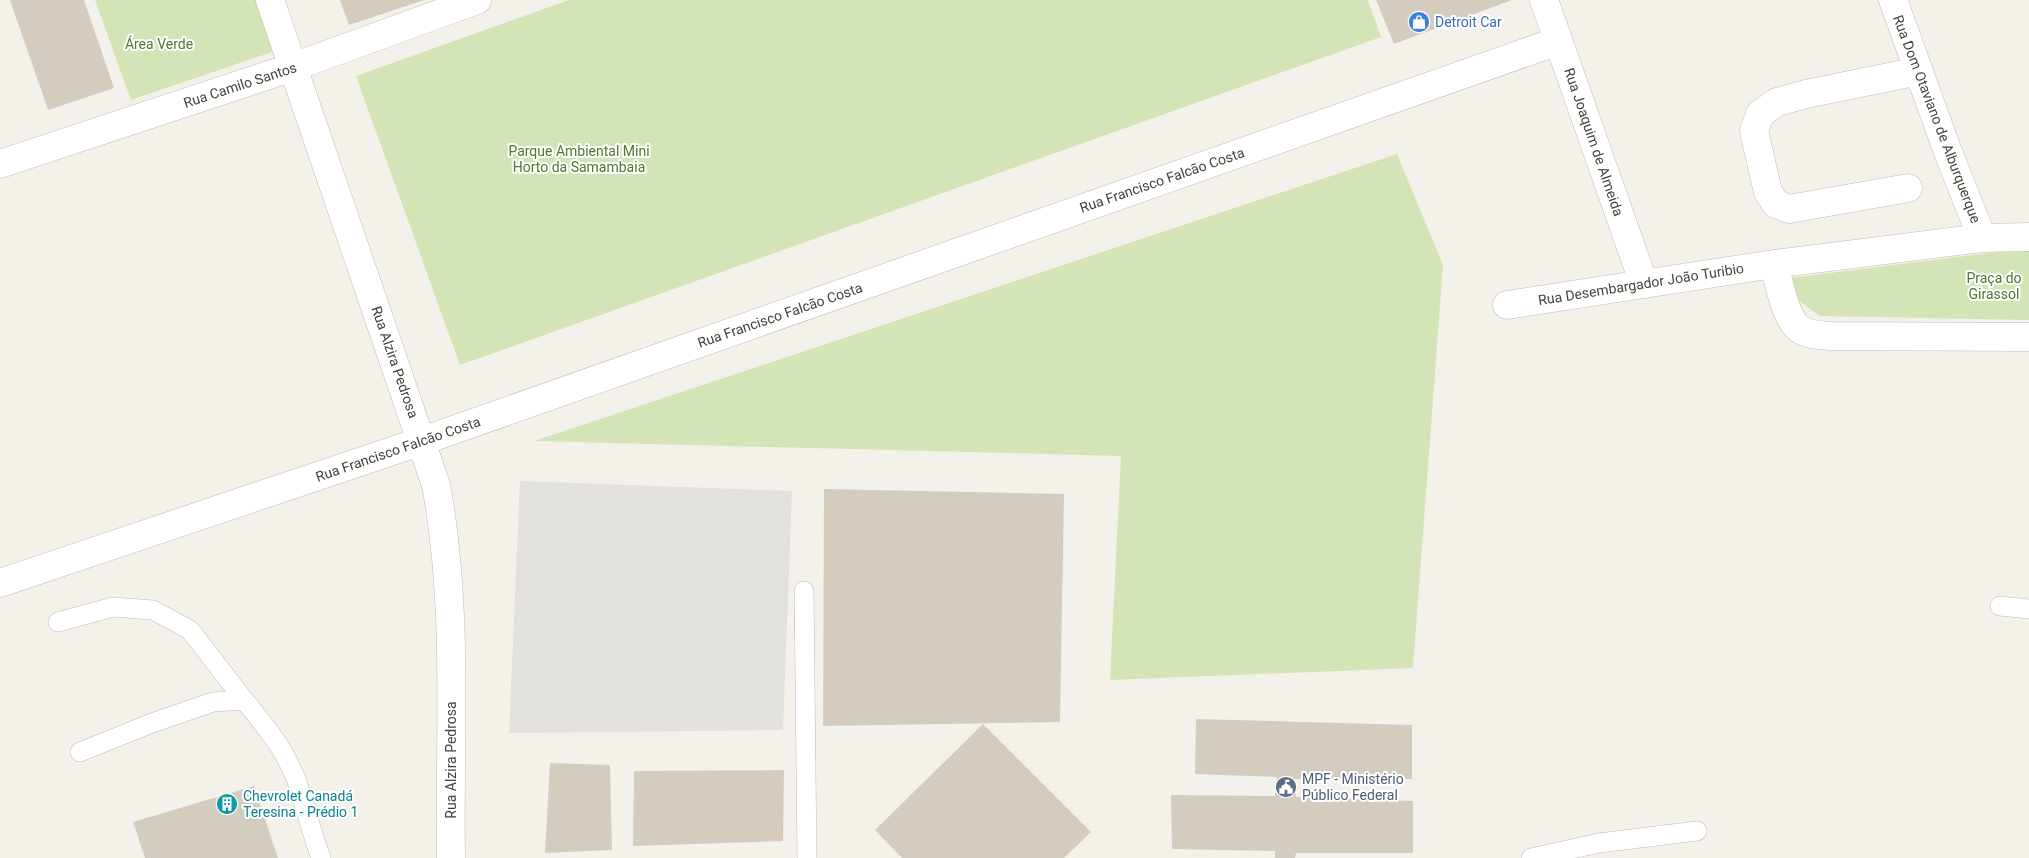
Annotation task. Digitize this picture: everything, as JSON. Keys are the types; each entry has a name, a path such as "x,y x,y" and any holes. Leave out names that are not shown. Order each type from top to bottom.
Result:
{"street":[{"name":"Rua Alzira Pedrosa","path":"270,0 436,485 444,529 450,652 451,858"},
{"name":"Rua Camilo Santos","path":"0,164 293,68 477,0"},
{"name":"Rua Joaquim de Almeida","path":"1544,0 1644,284"},
{"name":"Rua Dom Otaviano de Alburquerque","path":"1893,0 1982,238"},
{"name":"Rua Francisco Falcão Costa","path":"0,583 422,441 1558,40"},
{"path":"1908,188 1789,209 1776,204 1768,192 1754,131 1760,114 1777,102 1919,71"},
{"name":"Rua Desembargador João Turibio","path":"1508,305 1774,264 1982,238 2029,237"},
{"path":"1774,264 1784,301 1791,317 1797,327 1808,333 1830,336 2029,337"}],"lane":[{"path":"804,591 806,858"},
{"path":"2000,606 2029,609"},
{"path":"58,622 113,607 153,610 190,630 276,739 299,786 310,830 321,858"},
{"path":"80,752 152,723 213,702 244,700"},
{"path":"1531,858 1599,843 1697,831"}],"green space":[{"name":"Área Verde","path":"95,0 262,0 281,49 131,100"},
{"name":"Parque Ambiental Mini Horto da Samambaia","path":"569,0 1368,0 1381,37 460,365 356,76"},
{"path":"1397,154 1443,265 1413,668 1110,680 1121,456 534,441"},
{"name":"Praça do Girassol","path":"2029,248 2029,320 1820,316 1799,301 1790,278"}],"shaded area":[{"path":"520,481 792,491 783,730 509,733"}],"building":[{"path":"10,0 84,0 114,88 48,110"},
{"path":"340,0 424,0 349,25"},
{"name":"Detroit Car","path":"1376,0 1512,0 1394,44"},
{"path":"824,489 1064,494 1060,722 823,726"},
{"name":"MPF - Ministério Público Federal","path":"1196,719 1412,725 1412,779 1295,779 1296,797 1413,801 1413,853 1296,853 1295,858 1275,858 1275,851 1172,849 1171,795 1275,796 1277,777 1195,774"},
{"path":"983,724 1091,832 1064,858 902,858 875,830"},
{"path":"550,763 610,765 612,850 545,853"},
{"path":"784,770 783,841 633,846 634,771"},
{"name":"Chevrolet Canadá Teresina - Prédio 1","path":"254,786 278,858 145,858 133,822"}],"place":[{"name":"Detroit Car","path":"1419,22"},
{"name":"MPF - Ministério Público Federal","path":"1286,787"},
{"name":"Chevrolet Canadá Teresina - Prédio 1","path":"227,804"}]}
